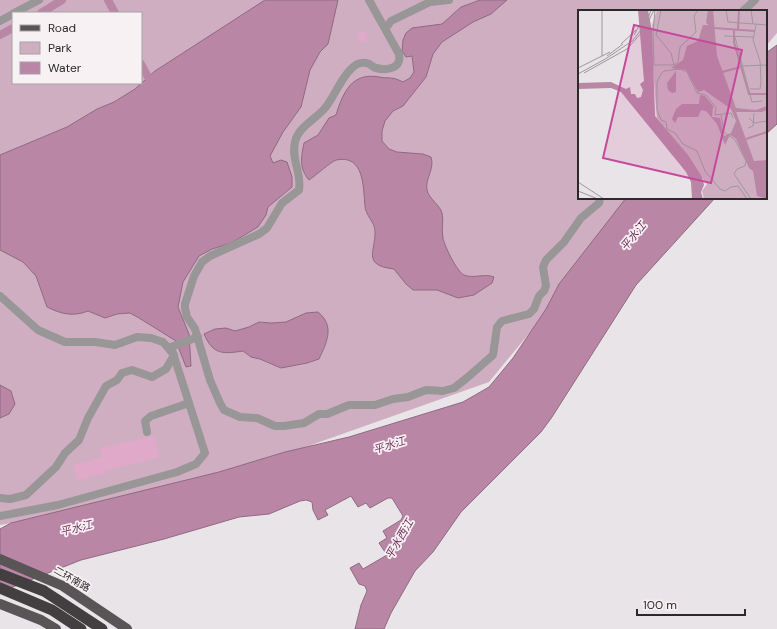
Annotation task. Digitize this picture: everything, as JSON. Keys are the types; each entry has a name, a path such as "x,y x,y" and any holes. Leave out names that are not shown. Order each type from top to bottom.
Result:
{"highway":[{"path":"0,574 44,591 102,629"},
{"path":"0,588 52,610 81,629"}],"main road":[{"name":"二环南路","path":"0,559 63,586 127,629"},
{"path":"0,604 42,620 56,629"}],"street":[{"path":"16,12 39,0"},
{"path":"369,0 376,15 386,28 399,54 400,60 398,65 392,68 381,69 375,68 368,63 360,63 353,66 325,108 299,133 295,141 294,159 300,180 299,190 282,203 267,228 259,234 210,256 198,268 185,304 187,317 198,337 210,380 224,410 240,417 257,418 275,426 304,423 319,414 327,414 349,405 376,405 393,399 408,397 426,390 443,391 454,388 468,378 493,355 498,327 502,322 529,314 534,309 539,296 544,291 546,286 543,267 546,260 564,242 581,218 599,203 600,199"},
{"path":"386,28 391,21 430,2 449,0"},
{"path":"744,10 756,0"},
{"path":"0,20 12,14"},
{"path":"0,296 38,330 65,342 95,342 115,345 137,338 150,338 163,342 174,355"},
{"path":"0,516 20,514 95,496 177,472 196,464 205,453 171,347 198,337"},
{"path":"0,498 10,499 26,495 56,467 65,453 79,440 88,418 106,386 122,374 132,370 152,377 166,369 174,355"},
{"path":"147,432 146,421 151,416 189,403"}],"green space":[{"path":"0,0 777,0 777,33 767,45 767,10 578,10 578,199 640,199 489,382 218,478 87,511 0,525"}],"water":[{"path":"265,0 338,0 328,44 320,52 310,70 301,107 283,132 270,156 273,163 281,160 287,162 292,177 292,187 268,207 266,215 258,227 231,243 212,249 199,256 183,282 178,307 189,334 191,366 186,367 176,341 130,313 117,314 105,318 88,311 77,314 67,314 47,307 36,276 23,262 0,250 0,155 67,127 97,109 114,102 142,84 155,71"},
{"path":"480,0 507,0 491,14 473,22 442,42 433,54 426,77 403,106 393,111 385,121 382,131 382,141 389,149 397,152 423,154 431,157 432,166 427,181 427,190 441,210 443,216 442,235 451,258 461,273 468,276 494,277 492,283 474,295 458,298 437,290 413,290 394,269 377,264 372,256 375,228 365,209 361,174 352,162 336,160 309,180 302,167 302,158 304,143 318,135 329,118 336,115 342,99 355,81 370,76 393,78 403,82 410,78 414,72 412,56 406,57 402,51 403,40 406,33 412,28 442,24 461,7"},
{"path":"777,45 777,124 767,133 767,52"},
{"path":"625,199 714,199 636,285 541,432 461,512 433,552 415,571 391,613 384,629 355,629 361,605 367,591 365,586 359,584 350,568 359,563 363,569 387,555 379,543 387,538 383,531 401,520 403,516 392,498 388,498 370,508 366,503 358,507 351,496 325,510 328,515 318,520 313,510 312,502 306,500 300,501 269,514 239,517 164,539 81,560 0,592 0,529 11,523 219,472 285,452 349,437 463,402 489,387 513,358 546,309 559,284"},
{"path":"318,312 323,317 328,329 327,340 319,359 307,363 281,368 260,359 251,357 243,351 230,353 219,352 211,346 204,334 215,329 226,328 235,331 259,322 286,322 306,313"},
{"path":"0,385 11,391 15,404 9,414 0,418"}],"building":[{"path":"366,32 367,41 359,42 358,33"},
{"path":"155,436 159,458 105,470 106,473 77,480 74,465 102,457 100,448"}],"waterway":[{"path":"43,12 62,0"},
{"path":"108,0 114,12"},
{"path":"0,35 12,29"},
{"path":"142,66 148,77"}],"water label":[{"name":"平水江","path":"633,236"},
{"name":"平水江","path":"389,445"},
{"name":"平水江","path":"76,528"},
{"name":"平水西江","path":"399,539"}]}
